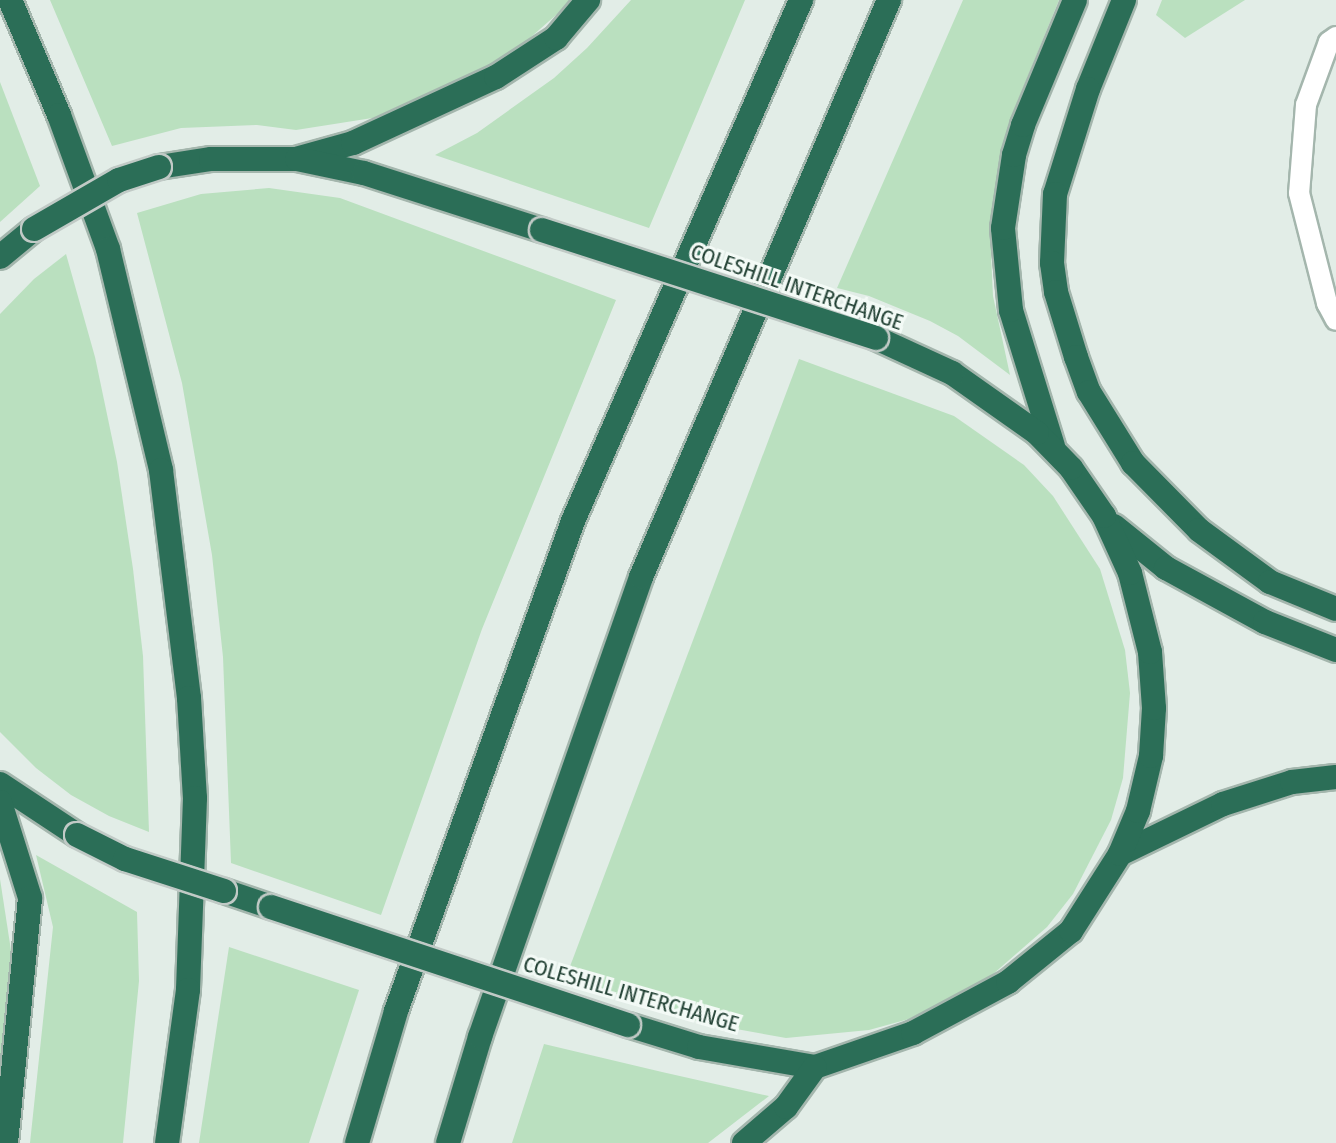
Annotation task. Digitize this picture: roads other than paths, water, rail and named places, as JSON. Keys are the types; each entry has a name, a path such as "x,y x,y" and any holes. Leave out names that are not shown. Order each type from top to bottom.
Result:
{"highway":[{"path":"10,0 59,115 108,249 161,470 189,698 195,798 188,990 167,1143"},
{"path":"297,159 353,143 496,77 556,38 588,0"},
{"path":"357,1143 396,1011 573,521 801,0"},
{"path":"448,1143 480,1037 641,577 889,0"},
{"path":"1054,447 1011,310 1003,228 1014,155 1023,125 1075,0"},
{"path":"1124,0 1088,89 1055,194 1052,263 1056,292 1072,345 1089,392 1133,463 1199,530 1270,582 1336,609"},
{"name":"COLESHILL INTERCHANGE","path":"0,257 34,229 119,180 159,167 211,159 297,159 364,173 876,338 952,373 1054,447 1104,516 1130,573 1150,652 1154,708 1148,770 1138,811 1120,854 1071,931 1008,982 913,1033 815,1067 699,1047 125,859 77,835 0,784"},
{"path":"1104,516 1166,568 1265,622 1336,650"},
{"path":"1120,854 1223,804 1292,782 1336,777"},
{"path":"0,802 30,898 6,1143"},
{"path":"744,1143 786,1107 815,1067"}],"lane":[{"path":"1336,37 1329,42 1306,105 1299,193 1327,303 1336,320"}]}
